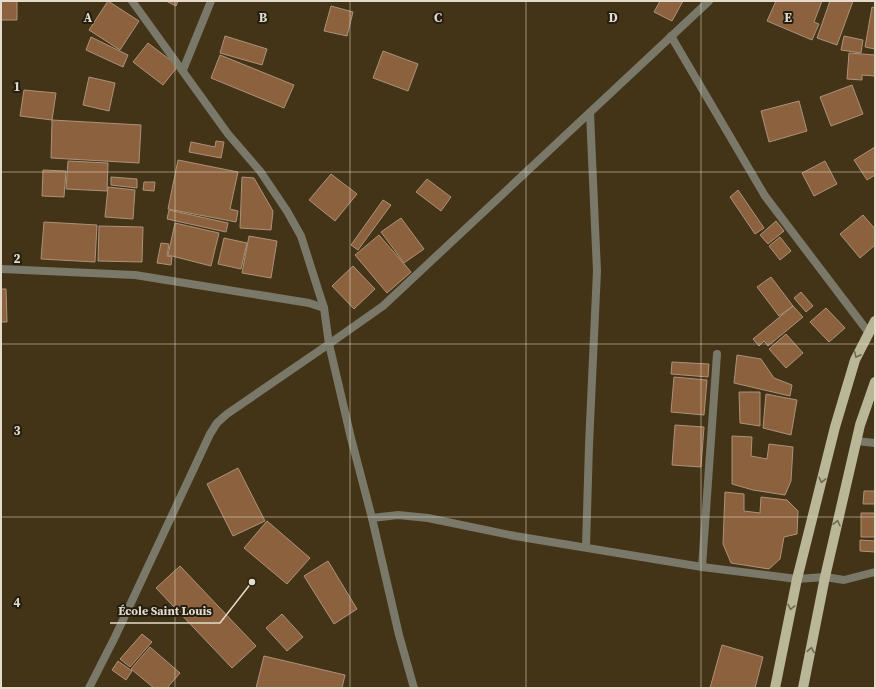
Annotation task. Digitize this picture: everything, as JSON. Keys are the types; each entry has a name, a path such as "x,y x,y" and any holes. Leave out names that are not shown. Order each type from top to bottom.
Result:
{"main road":[{"path":"775,688 797,579 835,427 855,360 875,321"},
{"path":"803,688 825,577 856,441 875,382"}],"street":[{"path":"132,1 228,134 260,171 287,211 301,236 324,308 329,344 351,438 372,518 399,635 414,688"},
{"path":"183,70 211,1"},
{"path":"89,688 115,637 200,455 217,423 383,306 709,1"},
{"path":"672,36 765,196 869,333"},
{"path":"586,547 588,445 597,271 590,113"},
{"path":"1,269 135,275 309,303 324,308"},
{"path":"702,567 717,354"},
{"path":"856,441 875,443"},
{"path":"372,518 398,515 428,518 515,536 702,567 797,579 825,577 844,580 875,572"}],"building":[{"path":"1,1 17,1 17,20 1,20"},
{"path":"108,1 139,21 120,50 89,30"},
{"path":"166,1 178,1 176,6"},
{"path":"660,1 683,1 672,21 654,12"},
{"path":"776,1 822,1 814,22 819,24 812,40 767,21"},
{"path":"830,1 853,1 837,45 817,38"},
{"path":"331,6 353,12 347,36 324,31"},
{"path":"872,7 875,8 875,49 865,47"},
{"path":"225,36 267,49 262,65 220,53"},
{"path":"844,36 863,40 861,53 841,50"},
{"path":"91,37 128,55 123,67 86,50"},
{"path":"148,43 178,66 163,85 133,62"},
{"path":"383,51 418,64 408,91 373,78"},
{"path":"849,53 875,55 875,76 862,75 862,80 847,79"},
{"path":"220,55 294,85 284,108 211,78"},
{"path":"89,77 115,83 109,111 83,105"},
{"path":"852,85 863,114 831,126 820,97"},
{"path":"24,90 56,93 52,120 20,116"},
{"path":"799,101 807,131 769,142 761,111"},
{"path":"52,120 141,125 139,163 51,158"},
{"path":"216,141 224,142 221,158 189,152 191,142 215,147"},
{"path":"875,147 875,175 867,180 854,160"},
{"path":"178,160 238,172 230,209 238,211 236,222 168,209"},
{"path":"68,161 108,163 107,191 66,189"},
{"path":"825,161 837,184 814,196 802,173"},
{"path":"43,170 66,171 64,197 42,196"},
{"path":"331,174 357,194 335,221 309,200"},
{"path":"111,177 137,179 137,188 111,185"},
{"path":"242,177 254,178 273,211 271,230 240,228"},
{"path":"427,179 451,197 441,211 416,192"},
{"path":"144,182 155,182 154,191 143,190"},
{"path":"108,187 135,190 133,219 105,217"},
{"path":"738,190 764,228 755,234 730,197"},
{"path":"383,200 391,205 358,250 351,245"},
{"path":"169,210 228,223 226,232 167,219"},
{"path":"863,215 875,229 875,245 860,258 840,234"},
{"path":"401,218 424,249 404,263 381,232"},
{"path":"776,221 784,231 768,244 760,235"},
{"path":"44,222 97,225 95,262 41,259"},
{"path":"175,223 219,233 211,266 168,255"},
{"path":"99,226 143,227 142,262 98,261"},
{"path":"379,235 411,272 387,293 355,255"},
{"path":"249,236 277,241 271,278 242,273"},
{"path":"780,237 791,251 780,260 769,246"},
{"path":"224,238 247,243 241,269 218,264"},
{"path":"161,243 169,244 167,256 172,257 171,265 157,263"},
{"path":"353,266 375,289 354,309 332,286"},
{"path":"771,277 793,306 779,316 757,287"},
{"path":"1,289 6,289 7,322 1,322"},
{"path":"801,292 813,306 806,312 794,298"},
{"path":"793,306 803,317 768,346 764,341 759,346 753,339"},
{"path":"826,308 845,328 829,342 810,322"},
{"path":"786,334 803,353 786,368 769,349"},
{"path":"737,355 761,359 774,378 792,385 790,396 734,383"},
{"path":"672,362 709,364 708,377 671,374"},
{"path":"674,377 707,380 704,415 671,412"},
{"path":"739,392 760,392 760,426 740,423"},
{"path":"766,394 797,400 791,435 763,428"},
{"path":"675,425 704,427 701,467 672,465"},
{"path":"732,436 752,437 751,456 767,459 769,444 793,447 791,481 785,495 753,490 732,484"},
{"path":"238,468 265,521 233,536 207,484"},
{"path":"864,491 875,491 875,504 863,504"},
{"path":"725,492 744,494 744,511 760,513 761,497 787,500 798,511 797,534 784,537 780,559 769,569 731,563 723,544"},
{"path":"861,513 875,513 875,537 861,537"},
{"path":"267,521 310,558 287,584 244,548"},
{"path":"860,540 875,541 875,552 860,551"},
{"path":"328,561 357,609 334,624 304,576"},
{"path":"180,566 256,646 232,668 156,588"},
{"path":"282,614 303,637 287,651 266,628"},
{"path":"142,634 152,642 130,667 120,659"},
{"path":"722,645 763,657 755,688 710,688"},
{"path":"150,647 180,673 167,688 154,688 131,669"},
{"path":"264,656 345,675 342,688 256,688"},
{"path":"118,661 132,671 126,680 112,670"}],"place":[{"name":"École Saint Louis","path":"252,582"}]}
